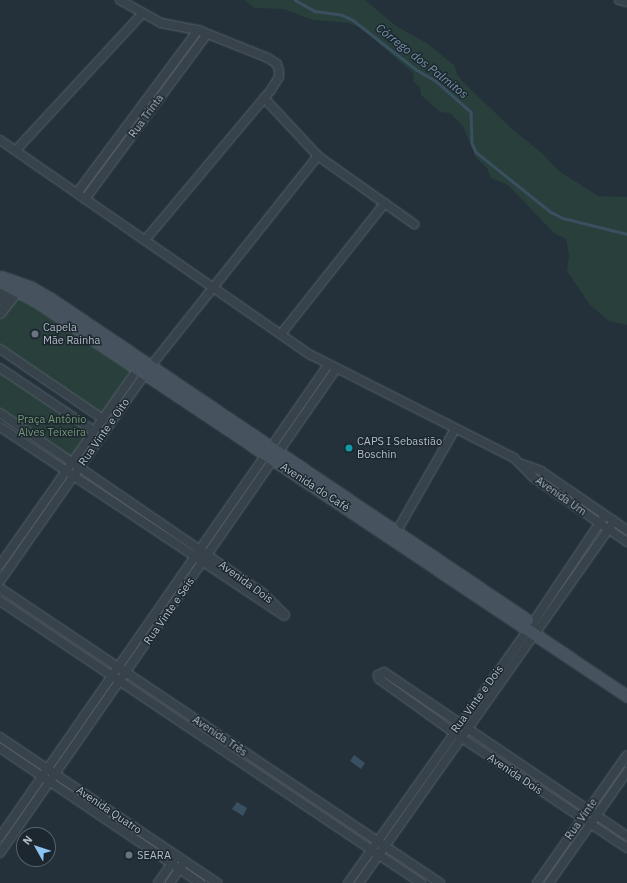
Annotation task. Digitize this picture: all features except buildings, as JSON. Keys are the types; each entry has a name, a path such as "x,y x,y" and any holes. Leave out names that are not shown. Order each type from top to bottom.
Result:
{"main road":[{"name":"Avenida do Café","path":"0,277 144,368 534,629 627,688"},
{"name":"Avenida do Café","path":"534,629 627,696"}],"street":[{"path":"120,0 142,14 165,24 198,30 275,62 279,68 279,77 264,98 145,240"},
{"path":"619,0 627,2"},
{"path":"16,150 142,14"},
{"name":"Rua Trinta","path":"77,193 198,30"},
{"name":"Rua Trinta","path":"85,199 207,34"},
{"path":"264,98 318,156 414,224"},
{"path":"0,140 328,365 455,429 489,444 522,464"},
{"name":"Rua Vinte e Oito","path":"0,565 102,419 213,287 318,156"},
{"path":"281,334 385,203"},
{"path":"0,298 12,285"},
{"path":"0,313 12,285"},
{"path":"0,348 102,419"},
{"name":"Rua Vinte e Seis","path":"0,853 208,555 328,365"},
{"path":"0,368 94,431"},
{"name":"Rua Vinte e Oito","path":"0,581 79,468 144,368"},
{"name":"Rua Vinte e Seis","path":"0,837 118,668 193,557 336,369"},
{"name":"Avenida Dois","path":"0,413 271,599 285,615 281,616 0,427"},
{"path":"395,535 455,429"},
{"name":"Avenida Um","path":"522,464 547,476 627,530"},
{"name":"Avenida Um","path":"522,464 530,475 627,542"},
{"path":"542,483 547,476"},
{"name":"Rua Vinte e Dois","path":"359,883 467,729 534,629 605,515"},
{"name":"Rua Vinte e Dois","path":"348,883 459,723 534,629 614,521"},
{"name":"Avenida Três","path":"0,588 440,883"},
{"name":"Avenida Três","path":"0,601 421,883"},
{"name":"Avenida Dois","path":"627,836 595,816 384,672 380,673 378,679 581,819 627,848"},
{"name":"Avenida Quatro","path":"0,737 217,883"},
{"name":"Avenida Quatro","path":"0,748 200,883"},
{"name":"Rua Vinte","path":"537,883 587,810 627,756"},
{"name":"Rua Vinte","path":"549,883 627,772"},
{"path":"158,883 176,856"},
{"path":"170,883 184,862"}],"green space":[{"path":"245,0 365,0 396,26 428,44 455,66 457,75 464,83 512,129 543,154 559,171 598,196 627,197 627,325 609,321 590,305 567,271 569,255 566,239 554,233 508,185 491,178 487,168 476,158 463,126 450,113 440,112 421,95 420,87 414,82 413,73 361,28 349,23 313,20 284,9 254,8"},
{"name":"Praça Antônio Alves Teixeira","path":"17,290 138,370 103,418 0,348 0,313"},
{"name":"Praça Antônio Alves Teixeira","path":"0,368 94,431 71,462 0,413"}],"water":[{"path":"354,755 365,763 361,769 350,761"},
{"path":"237,802 247,808 243,816 232,809"}],"waterway":[{"name":"Córrego dos Palmitos","path":"295,0 315,11 342,15 353,20 417,70 436,81 471,112 472,143 476,152 551,212 563,218 627,234"}],"place":[{"name":"Capela Mãe Rainha","path":"35,334"},
{"name":"CAPS I Sebastião Boschin","path":"349,448"},
{"name":"SEARA","path":"129,855"}]}
